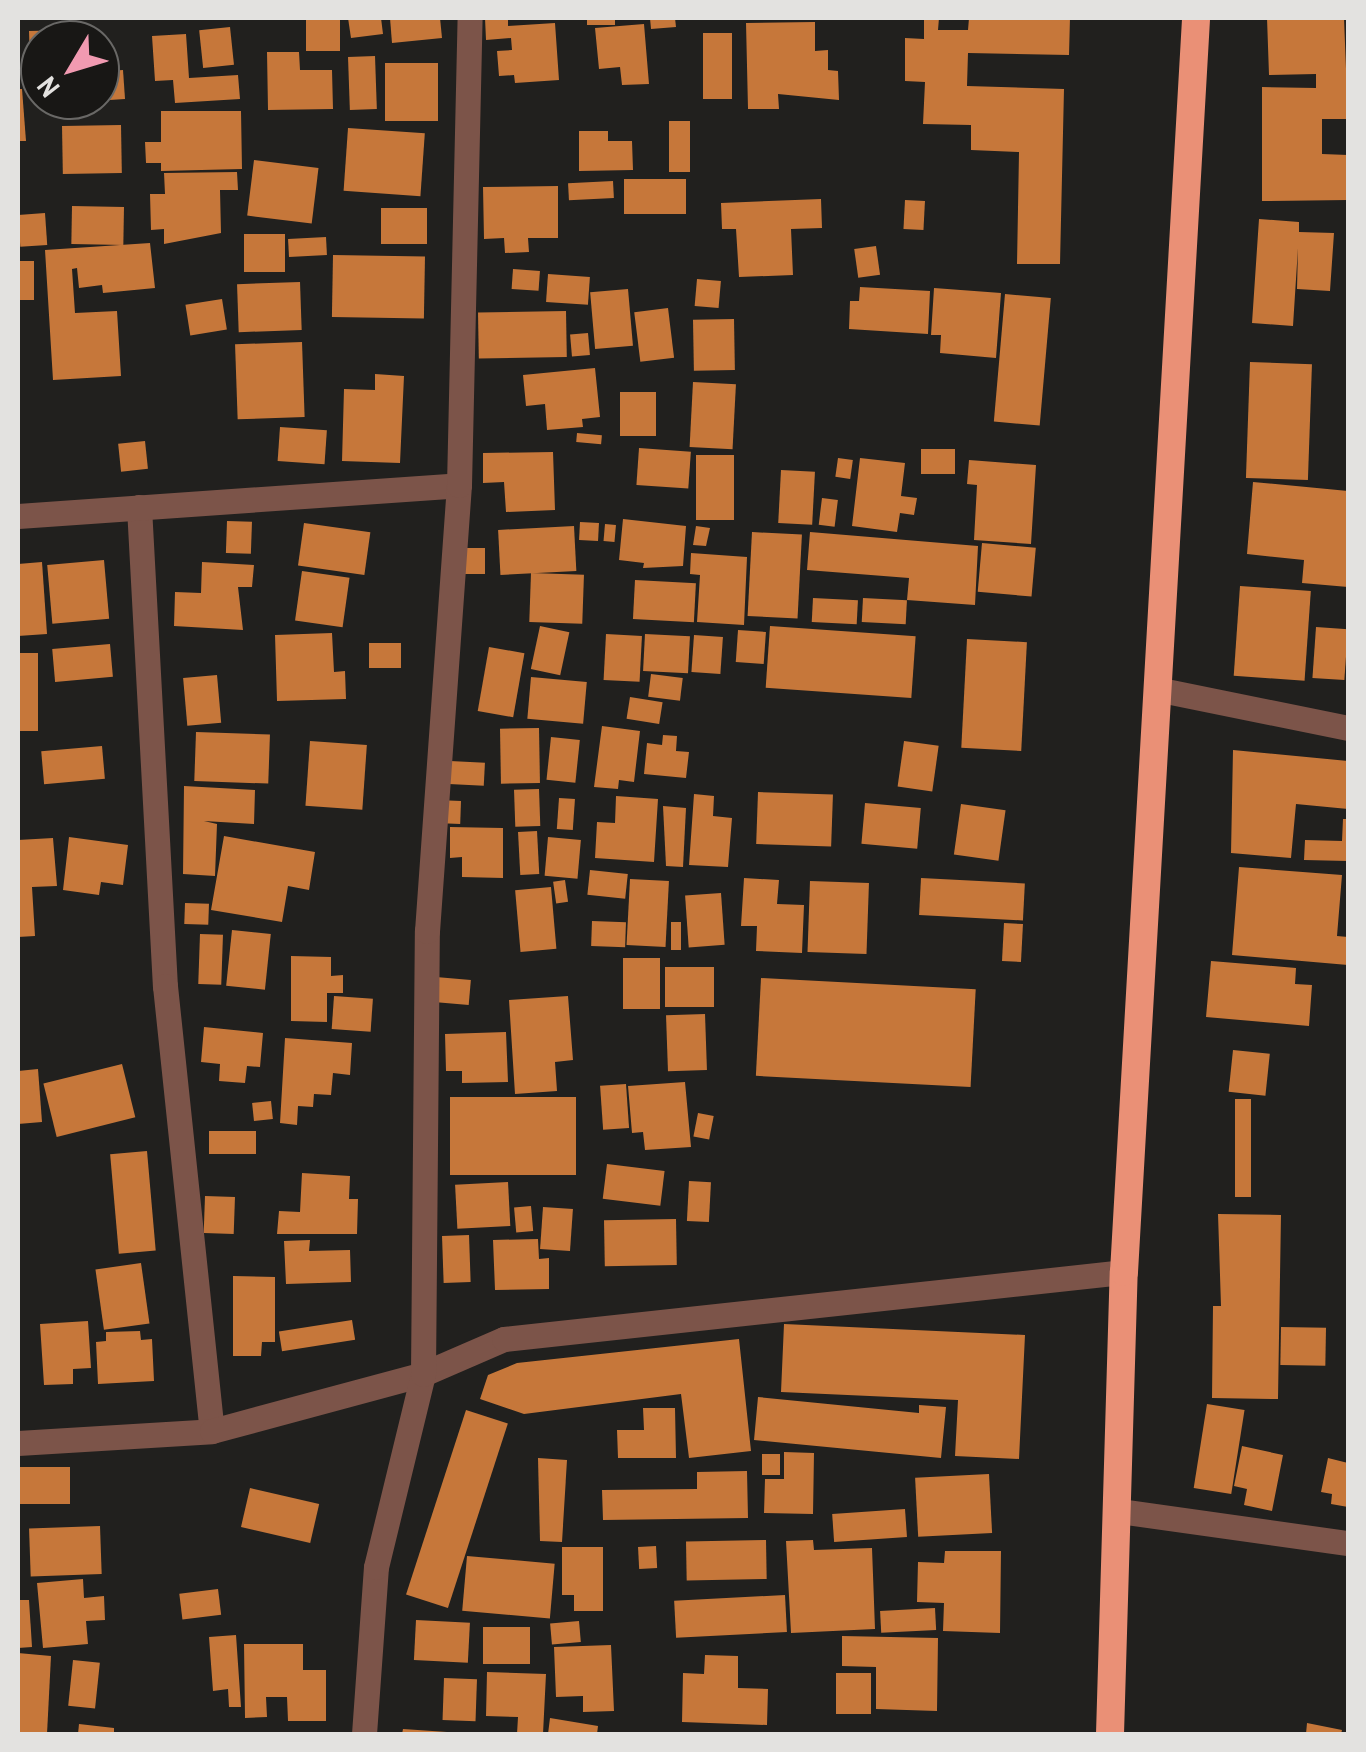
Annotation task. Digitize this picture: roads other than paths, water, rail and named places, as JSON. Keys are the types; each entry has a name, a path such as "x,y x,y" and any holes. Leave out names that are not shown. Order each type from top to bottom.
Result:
{"highway":[{"path":"1110,1734 1124,1272 1161,690 1196,18"}],"street":[{"path":"364,1734 376,1566 424,1374 427,931 458,485 470,18"},
{"path":"18,516 458,485"},
{"path":"139,508 164,986 212,1430"},
{"path":"1161,690 1348,728"},
{"path":"18,1442 212,1430 424,1374 504,1339 1124,1272"},
{"path":"1118,1511 1348,1543"}]}
